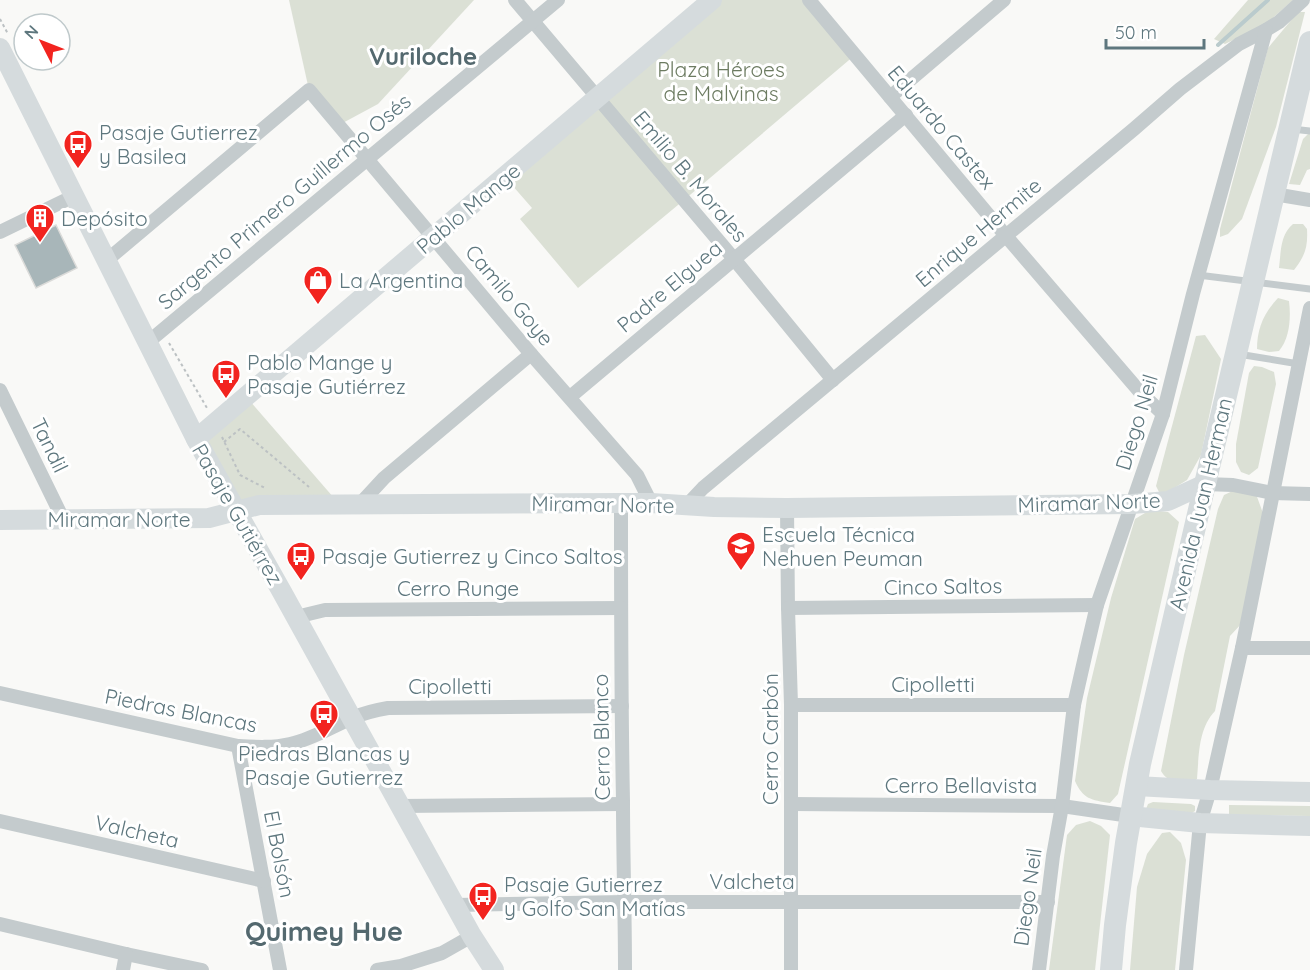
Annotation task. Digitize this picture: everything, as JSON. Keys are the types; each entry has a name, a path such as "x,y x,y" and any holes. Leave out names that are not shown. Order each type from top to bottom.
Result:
{"main road":[{"name":"Avenida Juan Herman","path":"1111,970 1115,925 1136,786 1204,484 1274,194 1300,130 1310,42"}],"street":[{"name":"Emilio B. Morales","path":"515,0 833,380"},
{"name":"Sargento Primero Guillermo Osés","path":"147,343 558,0"},
{"name":"Pablo Mange","path":"195,440 712,0"},
{"name":"Eduardo Castex","path":"809,0 1006,236 1140,392 1163,414"},
{"path":"890,97 1004,0"},
{"name":"Enrique Hermite","path":"687,505 704,488 1180,89 1239,44 1279,22 1303,0"},
{"name":"Diego Neil","path":"1039,970 1074,705 1097,605 1163,414 1198,275 1266,30"},
{"name":"Pasaje Gutiérrez","path":"0,48 195,440 237,511 472,936 494,970"},
{"name":"Camilo Goye","path":"107,260 309,90 531,354 637,475 651,503"},
{"name":"Padre Elguea","path":"570,397 906,115"},
{"path":"1274,194 1310,200"},
{"path":"0,232 74,196"},
{"path":"1186,970 1200,823 1210,790 1242,648 1310,308"},
{"path":"360,504 384,478 531,354"},
{"name":"Tandil","path":"0,390 63,519"},
{"path":"1204,484 1233,484 1272,493 1310,494"},
{"name":"Miramar Norte","path":"0,520 209,518 260,505 651,503 788,508 1132,504 1168,501 1204,484"},
{"name":"Cerro Blanco","path":"621,503 625,970"},
{"name":"Cerro Carbón","path":"788,508 791,970"},
{"name":"Cinco Saltos","path":"788,608 1097,605"},
{"name":"Cerro Runge","path":"296,617 325,610 621,608"},
{"path":"1242,648 1310,648"},
{"name":"Piedras Blancas","path":"0,693 238,746 270,747 292,744 321,734 352,718"},
{"name":"Cipolletti","path":"791,705 1074,705"},
{"name":"Cipolletti","path":"352,718 388,708 622,706"},
{"name":"El Bolsón","path":"238,746 280,970"},
{"path":"1136,786 1310,792"},
{"path":"400,806 623,804"},
{"name":"Cerro Bellavista","path":"791,804 1062,806 1130,816"},
{"path":"1130,816 1200,823 1310,826"},
{"name":"Valcheta","path":"0,821 264,881"},
{"name":"Valcheta","path":"456,905 626,902 1048,902"},
{"path":"0,924 202,970"},
{"path":"377,970 401,966 442,953 472,936"},
{"path":"123,970 126,954"}],"lane":[{"path":"1198,275 1310,289"},
{"path":"1236,354 1299,364"}],"path":[{"path":"266,488 240,475 224,442 240,429 310,489 299,489"}],"green space":[{"path":"289,0 474,0 378,104 339,125 309,90"},
{"name":"Plaza Héroes de Malvinas","path":"712,0 809,0 855,55 578,288 520,219 532,208 505,177"},
{"path":"1248,0 1293,0 1266,24 1225,44 1214,39"},
{"path":"1298,12 1305,12 1276,127 1242,219 1228,234 1220,237 1220,229 1268,48"},
{"path":"1310,134 1310,169 1307,170 1300,185 1289,184 1303,139"},
{"path":"1293,224 1303,224 1307,229 1305,251 1294,270 1279,268 1283,239"},
{"path":"1278,298 1289,301 1288,334 1279,351 1269,352 1257,349 1262,321"},
{"path":"1205,335 1221,359 1201,455 1187,480 1160,494 1156,486 1196,336"},
{"path":"1254,366 1274,372 1276,384 1258,468 1249,475 1241,472 1236,462 1236,444 1249,373"},
{"path":"249,400 334,498 239,506 201,440"},
{"path":"1237,489 1256,494 1264,516 1242,623 1230,636 1215,711 1202,734 1197,779 1190,784 1177,782 1167,778 1161,771 1184,655 1218,509 1224,495"},
{"path":"1150,510 1168,512 1179,522 1118,794 1110,803 1088,798 1081,792 1075,781 1087,698 1111,598 1135,519"},
{"path":"1153,802 1191,804 1195,806 1195,811 1190,814 1146,809 1148,804"},
{"path":"1229,805 1310,806 1310,816 1229,815"},
{"path":"1090,821 1101,826 1110,835 1095,970 1049,970 1067,835 1076,825"},
{"path":"1170,832 1181,843 1186,860 1175,970 1130,970 1137,887 1147,854 1162,833"}],"building":[{"path":"56,225 77,268 36,288 15,245"}],"waterway":[{"path":"1218,45 1268,0"}],"place":[{"name":"Pasaje Gutierrez y Basilea","path":"78,170"},
{"name":"Depósito","path":"40,244"},
{"name":"La Argentina","path":"318,306"},
{"name":"Pablo Mange y Pasaje Gutiérrez","path":"226,400"},
{"name":"Escuela Técnica Nehuen Peuman","path":"741,572"},
{"name":"Pasaje Gutierrez y Cinco Saltos","path":"301,582"},
{"name":"Piedras Blancas y Pasaje Gutierrez","path":"324,740"},
{"name":"Pasaje Gutierrez y Golfo San Matías","path":"483,922"}],"district":[{"name":"Vuriloche","path":"423,56"},
{"name":"Quimey Hue","path":"324,931"}]}
